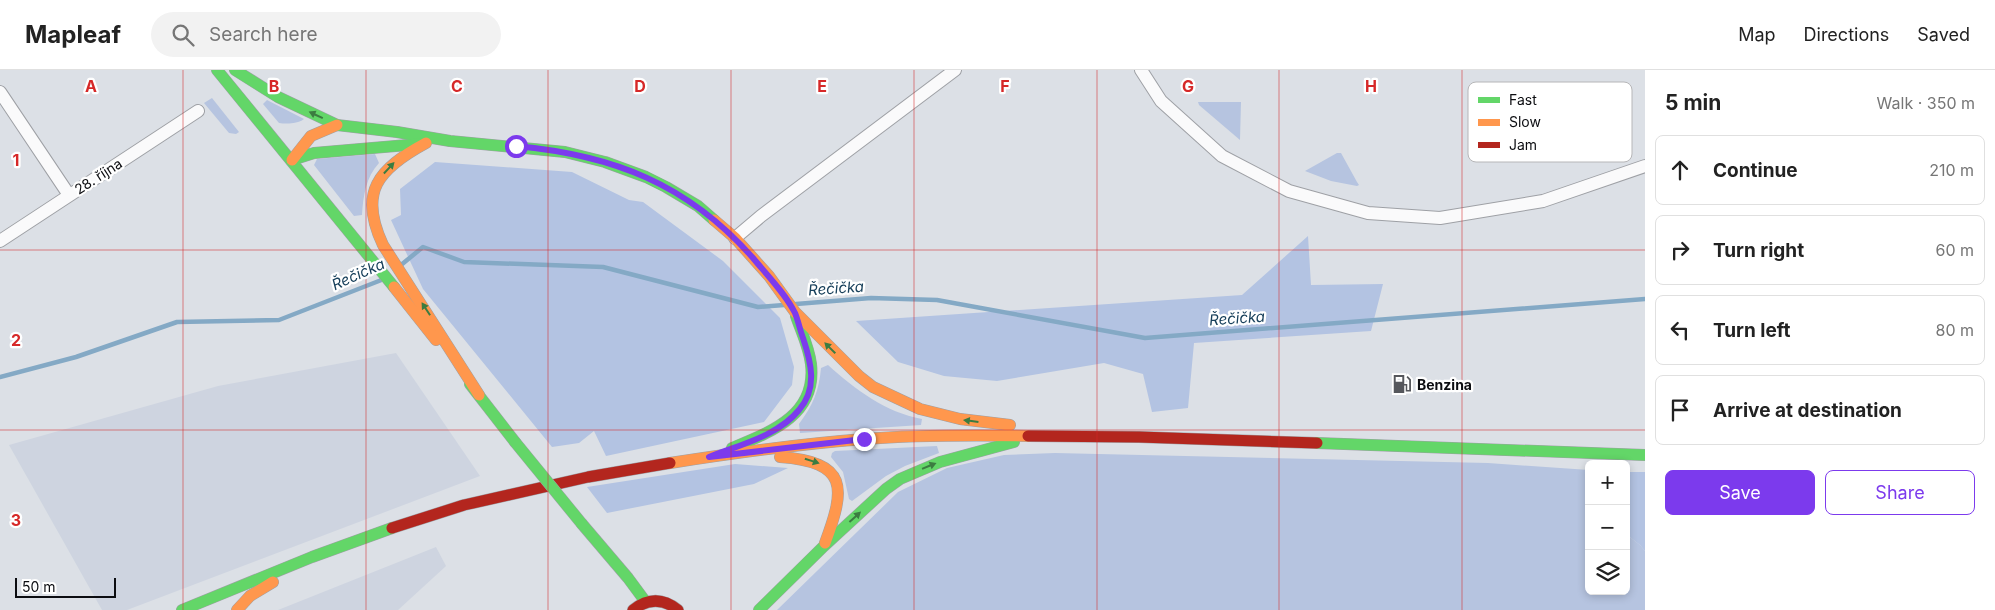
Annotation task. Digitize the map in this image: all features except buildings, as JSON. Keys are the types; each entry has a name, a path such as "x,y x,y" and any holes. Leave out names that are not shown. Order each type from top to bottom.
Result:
{"main road":[{"path":"217,70 352,234 515,442 645,601"},
{"path":"236,70 278,97 337,125 450,141 565,152 627,169 666,186 698,206 735,238 768,276 795,312 859,376 889,396 939,415 1019,427 1058,436"},
{"path":"292,160 312,136 337,125"},
{"path":"292,160 314,153 450,141"},
{"path":"426,143 408,152 393,163 376,181 372,196 376,234 384,250 396,264 479,395"},
{"path":"709,457 767,434 791,418 805,402 810,387 811,366 795,312"},
{"path":"758,610 765,606 824,546 886,489 915,472 940,462 1044,435"},
{"path":"182,610 384,530 464,505 588,477 709,457 864,439 1044,435 1645,455"},
{"path":"746,453 817,462 833,475 838,482 840,500 824,546"},
{"path":"237,610 250,596 312,557"},
{"path":"633,610 645,601 661,600 678,610"}],"street":[{"path":"735,238 761,216 954,70"},
{"path":"1140,70 1161,101 1222,156 1288,191 1368,213 1440,218 1543,201 1645,166"},
{"path":"0,92 69,195"},
{"name":"28. října","path":"0,241 198,111"}],"shaded area":[{"path":"212,98 239,132 236,134 229,133 204,103"},
{"path":"267,100 304,119 292,123 279,123 263,104"},
{"path":"1198,102 1241,102 1240,140 1199,105"},
{"path":"1337,153 1341,153 1359,185 1331,181 1305,171"},
{"path":"375,154 379,163 371,174 366,187 362,215 354,216 314,165 317,159"},
{"path":"435,162 572,172 629,200 643,202 723,261 780,318 794,367 792,385 764,422 606,456 594,431 579,443 552,447 423,289 391,220 401,215 400,189"},
{"path":"1308,236 1311,285 1383,284 1371,331 1194,343 1188,408 1152,412 1143,374 1104,363 997,381 944,376 898,362 856,321 1242,295"},
{"path":"396,353 480,476 127,610 102,610 9,445 218,386"},
{"path":"828,365 872,399 908,416 922,419 921,425 800,433 799,424 814,398 819,384 821,368"},
{"path":"937,446 939,453 905,466 886,476 852,501 849,499 843,472 831,457 835,451"},
{"path":"1055,453 1488,463 1585,470 1585,595 1630,595 1630,537 1645,551 1645,610 777,610 898,492 947,468 1004,455"},
{"path":"735,464 788,468 754,484 607,513 587,487"},
{"path":"1630,472 1645,472 1645,551 1630,537"},
{"path":"436,547 446,566 398,610 278,610"}],"waterway":[{"name":"Řečička","path":"401,265 423,247 464,262 603,267 758,307 784,305"},
{"name":"Řečička","path":"0,377 76,357 177,322 279,320 384,279"},
{"name":"Řečička","path":"796,304 871,298 937,300 1145,338 1645,299"}],"traffic: fast":[{"path":"217,70 394,287"},
{"path":"235,70 278,97 337,125 450,141 565,152 605,162 646,177 666,187 698,206 714,220"},
{"path":"292,160 314,153 419,144"},
{"path":"732,448 776,428 799,409 807,396 811,382 811,364 807,345 796,316"},
{"path":"470,384 515,442"},
{"path":"515,442 582,524"},
{"path":"759,610 824,546 886,489 900,479 940,462 1014,442"},
{"path":"1317,443 1645,455"},
{"path":"582,524 645,601"},
{"path":"182,610 312,557 392,528"}],"traffic: slow":[{"path":"292,160 311,136 337,125"},
{"path":"426,143 396,162 385,173 377,184 373,196 372,210 383,245 479,395"},
{"path":"714,220 735,238 769,276 795,312 859,376 873,387 920,409 960,419 1010,425"},
{"path":"394,287 436,340"},
{"path":"670,463 815,443 864,439 1028,436"},
{"path":"780,457 819,465 830,472 836,481 838,492 836,507 825,543"},
{"path":"237,610 250,596 273,582"}],"traffic: jam":[{"path":"1028,436 1139,437 1317,443"},
{"path":"392,528 464,505 588,477 670,463"},
{"path":"633,610 644,603 656,601 667,603 678,610"}],"place":[{"name":"Benzina","path":"1402,384"}],"route":[{"path":"516,146 583,156 627,169 666,186 698,206 735,238 768,276 795,312 811,366 812,376 805,402 791,418 767,434 709,457 864,439"}]}
